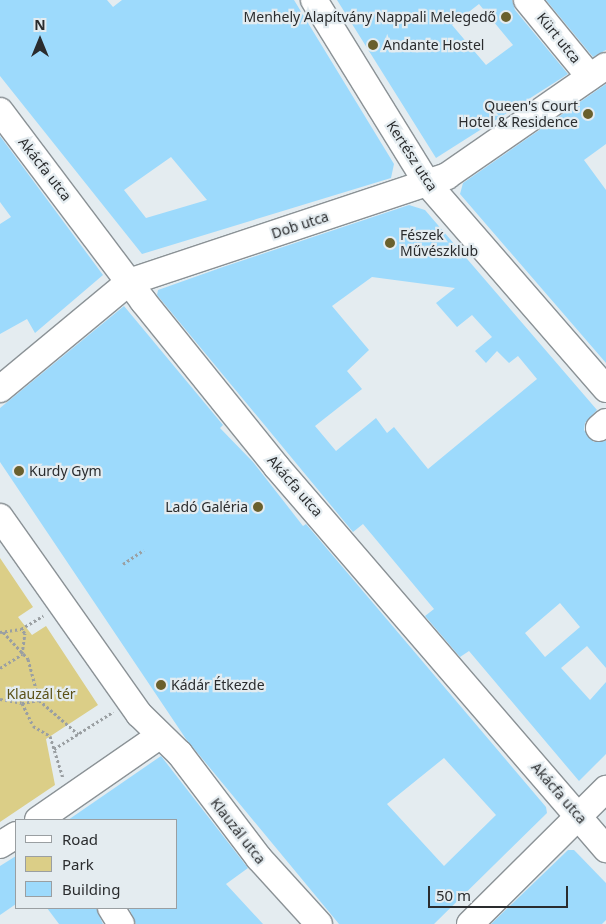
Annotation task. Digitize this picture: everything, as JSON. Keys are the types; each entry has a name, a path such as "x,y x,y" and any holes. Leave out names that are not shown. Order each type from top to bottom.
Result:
{"street":[{"name":"Kertész utca","path":"314,0 427,183 606,389"},
{"name":"Kürt utca","path":"527,0 598,71"},
{"name":"Dob utca","path":"0,389 129,282 447,176 598,71"},
{"name":"Akácfa utca","path":"0,111 129,282 276,466 606,849"},
{"path":"0,517 158,737 53,813"},
{"name":"Klauzál utca","path":"158,737 180,754 259,858 319,924"},
{"path":"470,924 606,788"},
{"path":"0,845 15,836"},
{"path":"112,909 121,924"}],"path":[{"path":"123,564 144,550"},
{"path":"2,632 21,629 42,616"},
{"path":"0,668 22,654 25,633 21,629"},
{"path":"2,632 28,659 39,700 78,734"},
{"path":"0,699 22,703 39,700"},
{"path":"22,703 33,726 50,736 54,749 53,813"},
{"path":"54,749 107,715"}],"green space":[{"name":"Klauzál tér","path":"0,558 33,607 18,617 32,635 46,626 98,705 46,739 55,785 0,822"}],"building":[{"path":"0,0 107,0 113,7 122,0 294,0 394,164 391,178 142,254 0,76","holes":["171,157 207,200 146,218 124,190"]},
{"path":"337,0 512,0 515,10 568,74 436,158","holes":["479,4 513,45 486,65 452,25"]},
{"path":"546,0 606,0 606,50 593,57"},
{"path":"606,84 606,144 584,160 606,190 606,363 460,194 463,183"},
{"path":"0,136 103,275 35,333 27,319 0,334 0,224 11,217 0,202"},
{"path":"409,205 425,210 597,410 585,423 584,430 594,442 606,441 606,668 587,646 561,668 590,700 606,682 606,754 579,781 469,651 460,657 425,616 434,609 363,524 353,532 157,295 158,290","holes":["372,277 455,288 436,303 457,327 472,315 492,337 475,351 486,363 497,351 509,363 518,356 537,379 428,469 394,427 387,433 376,418 336,451 315,426 362,389 347,371 369,350 332,306","560,603 580,627 545,657 525,633"]},
{"path":"124,306 223,425 220,428 253,462 303,526 306,524 546,807 547,813 434,924 339,924 186,739 0,462 0,408","holes":["444,758 496,815 444,866 387,804"]},
{"path":"161,756 248,868 226,884 263,924 136,924 129,909 178,909 178,819 69,819"},
{"path":"568,850 574,850 606,883 606,920 602,924 491,924"},
{"path":"15,857 15,905 0,915 0,866"},
{"path":"48,909 96,909 103,924 59,924"}],"place":[{"name":"Menhely Alapítvány Nappali Melegedő","path":"506,17"},
{"name":"Andante Hostel","path":"373,45"},
{"name":"Queen's Court Hotel & Residence","path":"588,114"},
{"name":"Fészek Művészklub","path":"390,243"},
{"name":"Kurdy Gym","path":"19,471"},
{"name":"Ladó Galéria","path":"258,507"},
{"name":"Kádár Étkezde","path":"161,685"}]}
